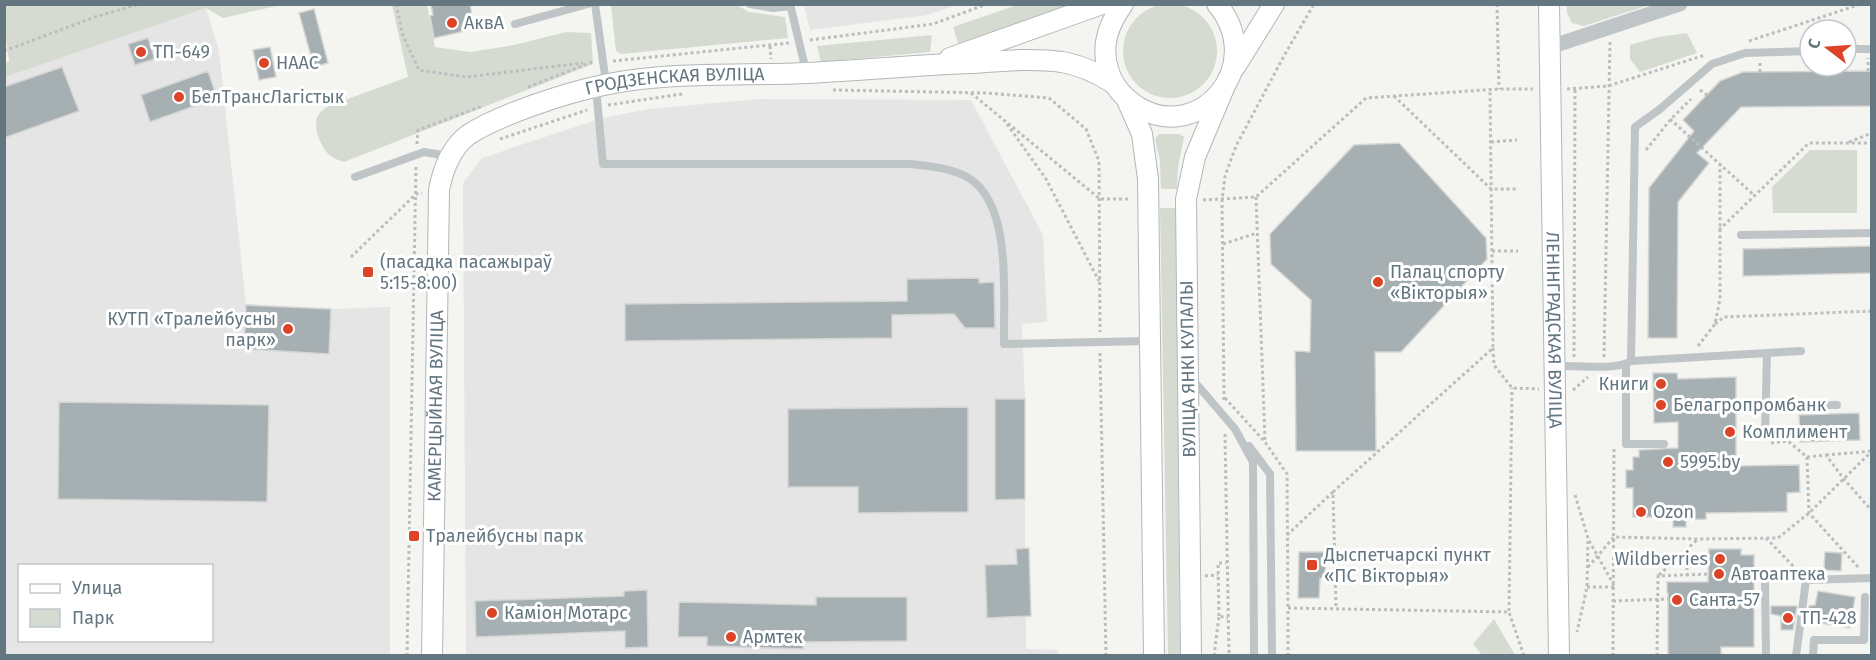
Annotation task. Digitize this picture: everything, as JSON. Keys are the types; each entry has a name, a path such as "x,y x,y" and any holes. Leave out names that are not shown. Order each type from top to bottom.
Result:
{"main road":[{"name":"ГРОДЗЕНСКАЯ ВУЛІЦА","path":"918,65 952,57 1102,4"},
{"path":"1123,4 1112,20 1105,41 1106,62 1113,83 1126,100 1145,111 1167,116 1189,114 1208,104 1224,88"},
{"path":"1217,4 1234,33 1236,51 1233,69"},
{"path":"1233,69 1274,4"},
{"name":"ЛЕНІНГРАДСКАЯ ВУЛІЦА","path":"1549,4 1564,366 1559,656"},
{"name":"ГРОДЗЕНСКАЯ ВУЛІЦА","path":"450,156 466,137 492,122 551,100 686,76 806,73 918,65 1041,60 1080,66 1113,83"},
{"name":"ВУЛІЦА ЯНКІ КУПАЛЫ","path":"1191,656 1186,200 1195,157 1233,69"},
{"name":"ВУЛІЦА ЯНКІ КУПАЛЫ","path":"1126,100 1142,134 1149,199 1154,656"},
{"name":"КАМЕРЦЫЙНАЯ ВУЛІЦА","path":"432,656 439,190 450,156"}],"street":[{"path":"1550,47 1680,4"}],"lane":[{"path":"515,24 588,4"},
{"path":"595,4 603,61 600,92 603,164 911,164 956,172 970,179 983,190 993,208 999,227 1002,250 1004,344 1150,340"},
{"path":"750,4 772,9 791,5 806,73"},
{"path":"1664,444 1626,444 1635,127 1660,109 1712,64 1745,53 1798,51"},
{"path":"355,177 416,154 432,152 450,156"},
{"path":"1741,235 1872,233"},
{"path":"1564,366 1604,366 1801,351"},
{"path":"1765,435 1767,353"},
{"path":"1188,370 1193,381 1270,474 1272,656"},
{"path":"1766,406 1837,405"},
{"path":"1235,429 1253,462 1254,656"},
{"path":"1796,656 1806,580 1870,578"},
{"path":"1766,580 1766,656"},
{"path":"1813,656 1814,640 1864,640 1865,597"}],"path":[{"path":"4,51 95,17 140,4"},
{"path":"396,4 403,36 419,70 466,77 588,63"},
{"path":"603,61 733,50 933,24 987,4"},
{"path":"1314,4 1254,108 1236,146 1225,176 1222,200 1256,197 1366,98 1498,89 1497,4"},
{"path":"1604,366 1609,29"},
{"path":"1868,57 1868,71"},
{"path":"1753,59 1760,59 1760,72"},
{"path":"1643,153 1671,119 1706,84"},
{"path":"1573,401 1564,366 1575,88"},
{"path":"830,90 970,93 1049,98 1086,129 1099,161 1106,656"},
{"path":"1287,536 1493,348 1490,90"},
{"path":"1700,90 1707,95"},
{"path":"498,139 600,92 683,94"},
{"path":"970,93 1100,199"},
{"path":"1394,96 1491,189 1518,189"},
{"path":"1660,109 1755,196"},
{"path":"1004,120 1046,179 1100,284"},
{"path":"1848,143 1872,133"},
{"path":"1491,142 1517,140"},
{"path":"1719,230 1809,143 1869,143"},
{"path":"407,656 416,154"},
{"path":"1715,324 1720,299 1720,165"},
{"path":"351,257 416,194 439,190"},
{"path":"1256,197 1265,442"},
{"path":"1223,244 1257,233"},
{"path":"1492,251 1518,251"},
{"path":"1697,346 1715,324 1724,317 1872,311"},
{"path":"1512,388 1509,612 1524,656"},
{"path":"1765,435 1766,444 1788,441 1807,458 1809,513 1870,578"},
{"path":"1613,656 1614,444"},
{"path":"1807,458 1872,451"},
{"path":"1588,567 1614,537 1698,539 1778,537 1809,513 1872,451"},
{"path":"1826,455 1872,511"},
{"path":"1573,491 1588,538 1615,587"},
{"path":"1333,492 1336,609"},
{"path":"1765,537 1806,580"},
{"path":"1577,639 1587,587 1588,538"},
{"path":"1657,656 1658,576 1698,539"},
{"path":"1686,576 1687,550"},
{"path":"1214,656 1219,616 1218,563 1227,563"},
{"path":"1658,576 1708,574"},
{"path":"1587,587 1615,587"},
{"path":"1613,601 1668,599"},
{"path":"1288,656 1288,608 1509,612"},
{"path":"1219,616 1228,618"}],"shaded area":[{"path":"804,4 957,5 927,15 810,30"},
{"name":"Тралейбусны парк","path":"206,8 219,51 246,304 331,309 390,307 390,655 5,655 4,77"},
{"path":"760,99 971,100 1043,235 1047,322 1022,324 1025,399 1025,548 1029,548 1031,616 1026,617 1026,649 1058,650 1058,655 466,655 463,183 482,158 599,119 648,109"}],"green space":[{"path":"5,4 281,5 223,18 206,8 5,77 5,63 9,61 5,31"},
{"path":"1170,4 1188,7 1203,18 1214,33 1217,51 1214,69 1203,84 1188,95 1170,98 1152,95 1137,84 1126,69 1123,51 1126,33 1137,18 1152,7"},
{"path":"1567,4 1649,5 1584,26 1572,23 1567,13"},
{"path":"392,5 427,5 435,47 470,52 514,45 566,32 591,33 593,64 344,162 332,157 324,149 317,133 317,118 331,105 408,77"},
{"path":"611,5 737,5 749,12 785,17 788,38 621,54 616,51"},
{"path":"1017,5 1082,5 959,46 953,27"},
{"path":"1687,33 1697,53 1640,72 1630,59 1630,45 1658,37"},
{"path":"932,35 930,52 821,62 817,46"},
{"path":"1159,134 1179,134 1184,137 1178,167 1177,189 1161,189 1160,161 1155,139"},
{"path":"1810,150 1857,150 1857,213 1773,213 1772,187"},
{"path":"1160,208 1176,208 1180,656 1168,655"},
{"path":"1494,619 1515,655 1482,655 1473,644"}],"building":[{"name":"АквА","path":"431,4 470,4 474,29 434,38 430,16 433,15"},
{"path":"314,9 328,63 314,67 299,13"},
{"name":"ТП-649","path":"148,38 155,59 135,65 128,44"},
{"name":"НААС","path":"270,47 276,77 259,80 253,50"},
{"path":"62,67 79,111 4,138 4,87"},
{"name":"БелТрансЛагістык","path":"208,71 217,98 150,122 141,95"},
{"path":"1858,71 1872,71 1872,106 1741,107 1697,153 1709,163 1678,202 1677,338 1648,338 1649,188 1694,131 1683,120 1720,81 1743,72 1798,72 1798,78 1858,78"},
{"name":"Палац спорту «Вікторыя»","path":"1399,143 1486,238 1487,259 1401,352 1375,352 1376,451 1296,451 1295,351 1310,352 1311,300 1271,264 1270,234 1354,145"},
{"path":"1872,246 1872,273 1743,276 1743,249"},
{"path":"979,278 979,283 994,282 995,328 965,328 954,314 892,315 892,338 625,341 625,304 907,301 907,279"},
{"name":"КУТП «Тралейбусны парк»","path":"246,305 331,309 329,354 244,349"},
{"path":"1653,373 1677,373 1678,379 1736,377 1736,466 1799,465 1800,492 1787,493 1787,512 1706,513 1706,519 1686,520 1686,527 1673,527 1673,517 1633,517 1633,488 1626,488 1626,470 1633,470 1633,457 1639,457 1639,450 1678,448 1678,422 1654,423"},
{"path":"995,399 1025,399 1025,499 995,500"},
{"path":"59,402 269,405 267,502 58,499"},
{"path":"968,407 968,512 858,513 858,487 788,487 788,409"},
{"path":"1859,413 1860,440 1800,442 1799,415"},
{"path":"1029,548 1031,616 987,618 985,565 1017,564 1016,549"},
{"path":"1709,549 1741,549 1741,555 1754,555 1754,647 1721,647 1721,656 1668,656 1667,582 1708,582"},
{"name":"Дыспетчарскі пункт «ПС Вікторыя»","path":"1299,552 1326,552 1325,578 1320,578 1319,598 1298,598"},
{"path":"1825,552 1842,553 1841,571 1824,570"},
{"path":"647,590 648,647 625,648 625,631 476,637 475,601 624,596 624,591"},
{"path":"1818,591 1855,597 1850,628 1807,621 1809,606 1815,605"},
{"path":"816,597 907,597 907,641 803,642 803,649 707,646 707,637 678,637 679,602 816,605"},
{"name":"ТП-428","path":"1771,606 1797,606 1793,630 1781,630 1781,616 1771,614"}],"place":[{"name":"АквА","path":"452,23"},
{"name":"ТП-649","path":"141,52"},
{"name":"НААС","path":"264,63"},
{"name":"БелТрансЛагістык","path":"179,97"},
{"name":"(пасадка пасажыраў 5:15-8:00)","path":"368,272"},
{"name":"Палац спорту «Вікторыя»","path":"1378,282"},
{"name":"КУТП «Тралейбусны парк»","path":"288,329"},
{"name":"Книги","path":"1661,384"},
{"name":"Белагропромбанк","path":"1661,405"},
{"name":"Комплимент","path":"1730,432"},
{"name":"5995.by","path":"1668,462"},
{"name":"Ozon","path":"1641,512"},
{"name":"Тралейбусны парк","path":"414,536"},
{"name":"Wildberries","path":"1720,559"},
{"name":"Дыспетчарскі пункт «ПС Вікторыя»","path":"1312,565"},
{"name":"Автоаптека","path":"1719,574"},
{"name":"Санта-57","path":"1677,600"},
{"name":"Каміон Мотарс","path":"492,613"},
{"name":"ТП-428","path":"1788,618"},
{"name":"Армтек","path":"731,637"}]}
